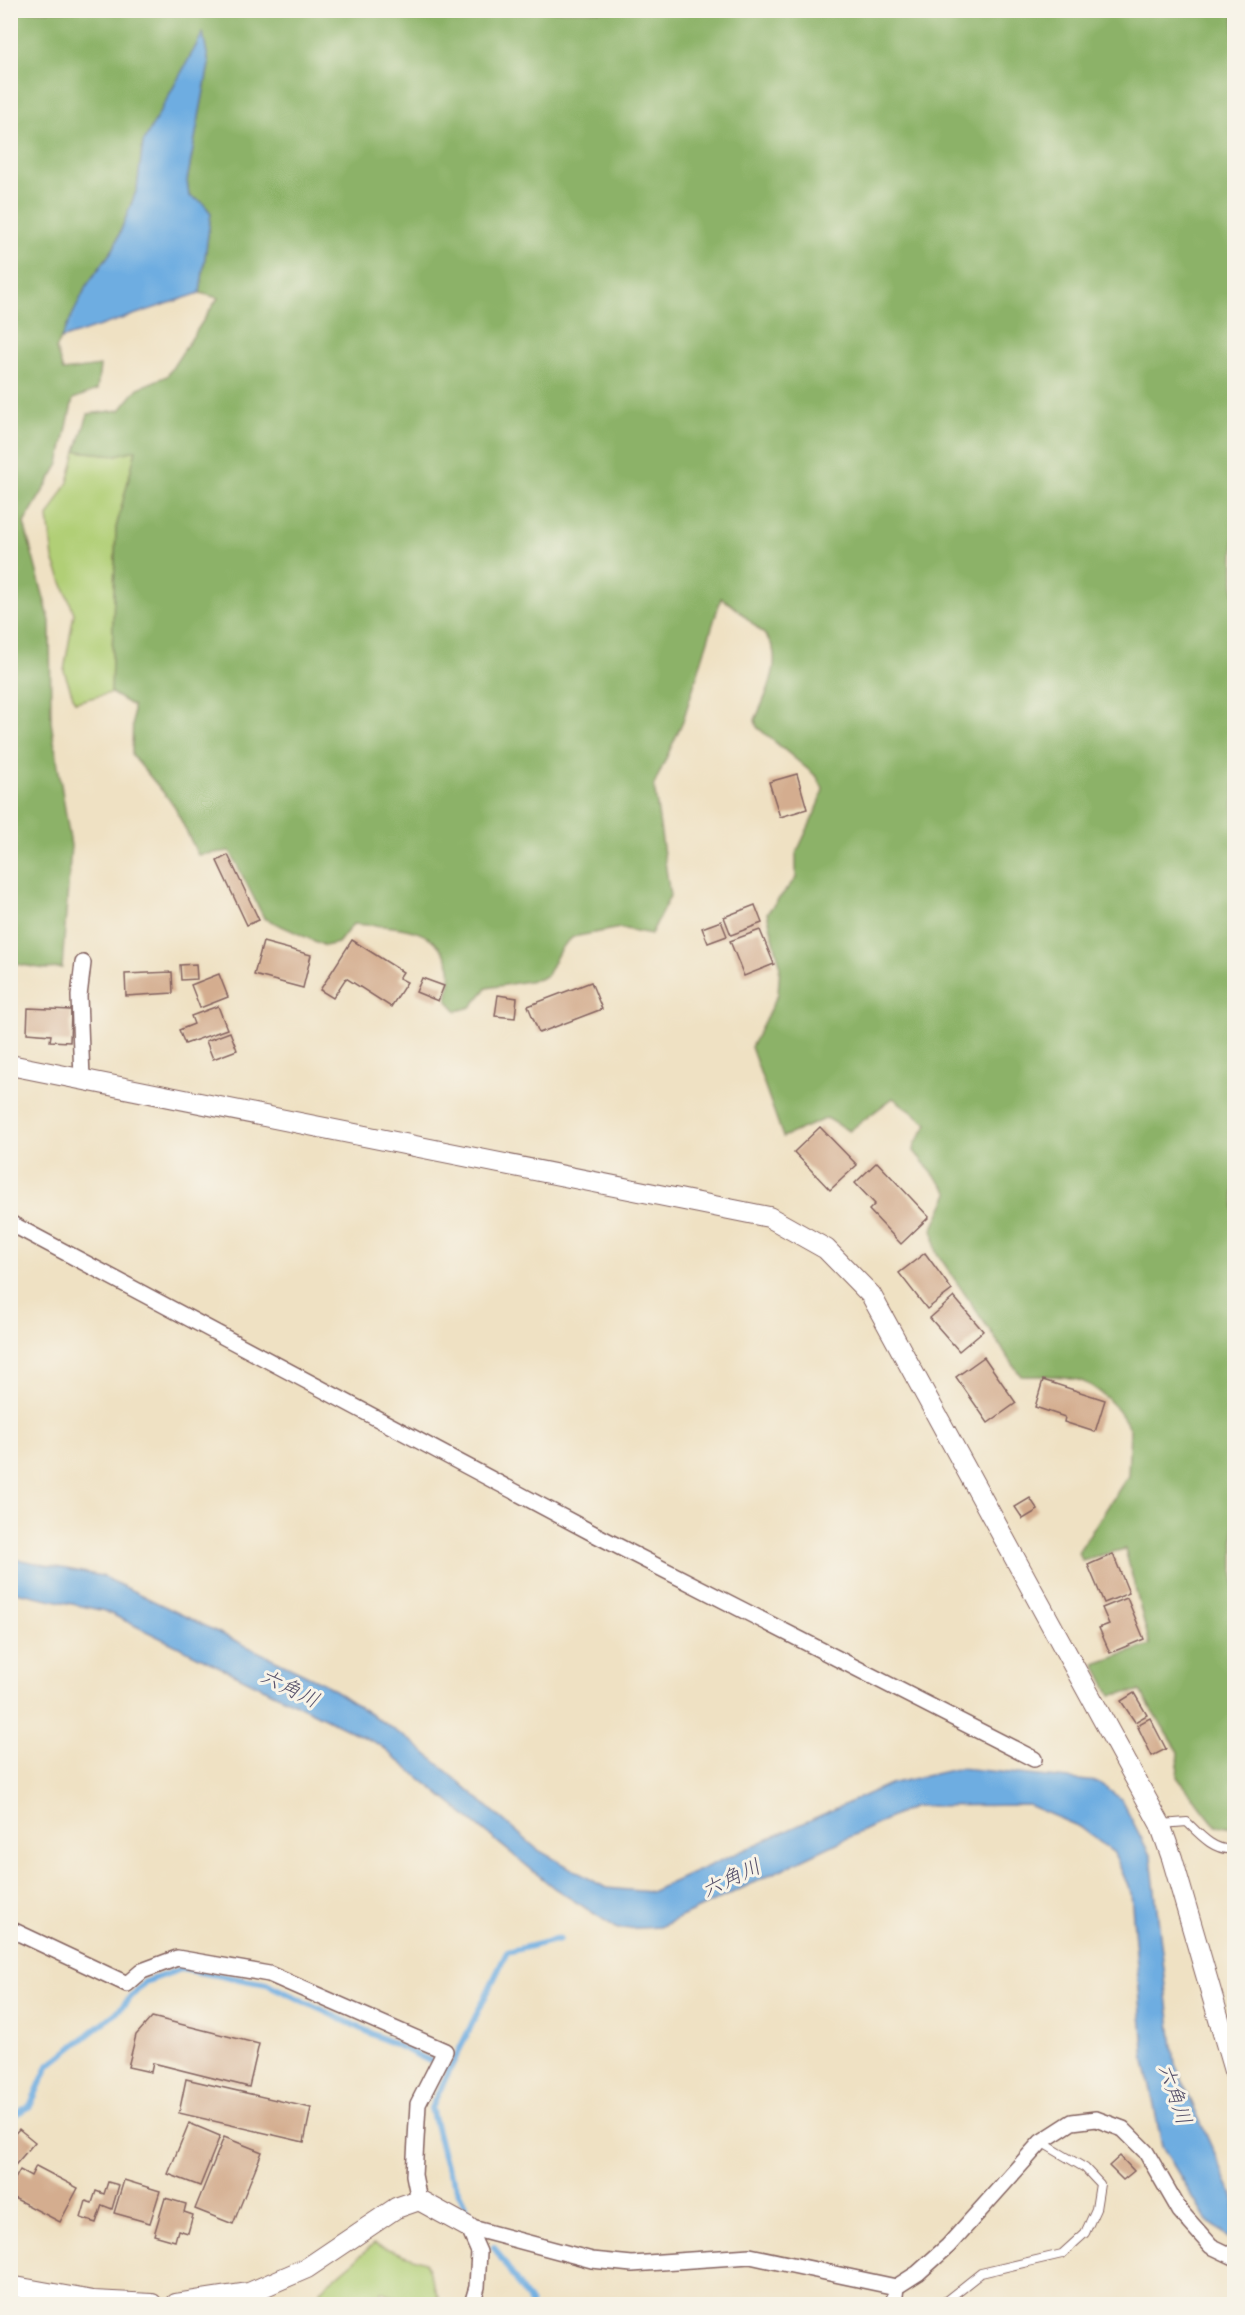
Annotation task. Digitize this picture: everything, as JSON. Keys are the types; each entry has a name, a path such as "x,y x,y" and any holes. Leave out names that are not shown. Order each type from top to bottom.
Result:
{"street":[{"path":"82,1079 79,996 83,963"},
{"path":"10,1065 769,1217 826,1248 871,1295 1160,1824 1173,1858 1234,2071"},
{"path":"10,1223 588,1530 1034,1759"},
{"path":"10,1929 127,1984 142,1971 177,1958 269,1974 444,2052 418,2104 414,2175 419,2200"},
{"path":"176,2304 249,2293 307,2268 396,2208 419,2200 468,2227 592,2260 632,2264 750,2256 896,2287 918,2273 948,2246 1041,2142 1072,2122 1096,2119 1123,2129 1146,2152 1180,2211 1211,2246 1234,2257"},
{"path":"468,2227 479,2252 477,2287 472,2304"},
{"path":"10,2286 93,2301 152,2304"},
{"path":"894,2304 896,2287"}],"lane":[{"path":"1160,1824 1187,1822 1203,1838 1226,1850 1234,1849"},
{"path":"942,2304 981,2273 1062,2254 1086,2233 1096,2209 1100,2184 1085,2168 1041,2142"}],"green space":[{"path":"10,11 1234,11 1234,1828 1215,1825 1177,1777 1179,1752 1140,1691 1111,1695 1095,1664 1150,1645 1125,1549 1082,1560 1078,1552 1128,1476 1130,1430 1126,1422 1107,1398 1084,1382 1062,1377 1021,1376 936,1252 933,1228 949,1193 914,1151 915,1144 928,1124 893,1098 849,1131 827,1118 783,1137 751,1047 778,994 780,964 767,913 796,878 796,854 819,804 823,789 817,777 757,727 755,720 769,686 774,666 773,649 770,641 762,632 721,598 683,721 654,785 670,896 651,934 620,928 573,937 561,948 547,975 540,979 487,988 471,1007 457,1011 447,1000 450,967 444,953 435,942 424,935 396,927 353,924 338,943 325,946 264,918 230,851 198,855 173,804 132,755 133,706 111,693 116,528 136,450 116,455 76,451 88,414 120,410 138,388 167,376 218,298 200,293 211,213 202,202 189,196 187,181 209,64 203,34 143,143 137,189 114,248 87,285 56,349 63,371 100,366 97,390 73,399 59,464 24,523 50,621 51,722 71,846 62,968 45,969 11,963"},
{"path":"137,449 116,528 111,693 75,702 64,671 74,613 53,559 48,517 68,482 76,451 116,455"},
{"path":"374,2244 425,2262 441,2304 412,2304 382,2291 371,2304 323,2304 320,2290"}],"water":[{"path":"203,33 209,64 187,181 189,196 202,202 211,213 200,293 61,339 87,285 114,248 137,189 143,143"},
{"name":"六角川","path":"11,1558 102,1576 325,1684 414,1743 538,1850 606,1888 651,1892 890,1784 960,1768 1098,1782 1121,1799 1151,1857 1175,2064 1234,2198 1234,2243 1205,2218 1162,2146 1145,2061 1131,1893 1114,1853 1080,1827 1028,1805 915,1806 660,1927 618,1929 554,1888 378,1744 105,1611 11,1591"}],"building":[{"path":"797,774 807,809 780,817 769,782"},
{"path":"228,855 259,920 247,925 217,861"},
{"path":"755,905 762,923 731,935 724,917"},
{"path":"721,921 727,936 708,943 702,928"},
{"path":"760,930 774,964 744,976 730,941"},
{"path":"352,940 403,972 399,978 407,982 391,1007 346,978 333,998 320,990"},
{"path":"263,942 311,955 303,988 254,975"},
{"path":"196,964 197,979 181,980 180,965"},
{"path":"172,972 173,993 126,996 125,974"},
{"path":"219,974 228,997 200,1008 191,985"},
{"path":"422,978 444,986 438,1001 416,992"},
{"path":"591,982 602,1009 539,1033 528,1006"},
{"path":"498,995 517,998 515,1018 495,1016"},
{"path":"218,1006 227,1029 185,1044 179,1030 194,1024 191,1016"},
{"path":"28,1008 71,1010 70,1042 50,1041 51,1035 27,1033"},
{"path":"230,1032 237,1050 213,1059 206,1041"},
{"path":"820,1127 857,1165 830,1190 794,1152"},
{"path":"877,1162 929,1217 901,1244 869,1210 875,1204 855,1183"},
{"path":"925,1253 952,1290 927,1309 899,1273"},
{"path":"954,1297 983,1331 959,1351 930,1318"},
{"path":"984,1357 1016,1403 988,1423 956,1377"},
{"path":"1043,1380 1105,1400 1095,1432 1064,1422 1065,1417 1035,1407"},
{"path":"1030,1498 1038,1510 1023,1519 1015,1507"},
{"path":"1113,1554 1129,1593 1104,1603 1088,1565"},
{"path":"1127,1598 1144,1639 1110,1653 1099,1628 1109,1624 1102,1608"},
{"path":"1134,1693 1147,1715 1135,1722 1121,1701"},
{"path":"1150,1718 1166,1749 1152,1756 1137,1725"},
{"path":"152,2017 259,2044 249,2087 153,2063 151,2072 128,2067 136,2035"},
{"path":"186,2079 311,2108 304,2142 179,2113"},
{"path":"189,2123 220,2136 200,2186 168,2174"},
{"path":"19,2129 35,2142 10,2171 10,2139"},
{"path":"224,2137 262,2152 233,2224 195,2209"},
{"path":"1120,2156 1134,2171 1123,2180 1109,2166"},
{"path":"36,2166 78,2188 60,2222 10,2196 10,2188 20,2170 31,2176"},
{"path":"124,2180 160,2191 150,2223 114,2213"},
{"path":"108,2182 119,2185 112,2209 102,2205 96,2223 81,2218 86,2201 92,2203 96,2191 104,2194"},
{"path":"165,2198 186,2204 184,2212 193,2215 188,2233 178,2230 175,2241 154,2235"}],"waterway":[{"path":"469,2214 445,2163 431,2108 507,1952 559,1939"},
{"path":"10,2117 30,2106 48,2066 116,2013 145,1982 181,1969 267,1984 449,2070"},
{"path":"494,2247 531,2304"}]}
